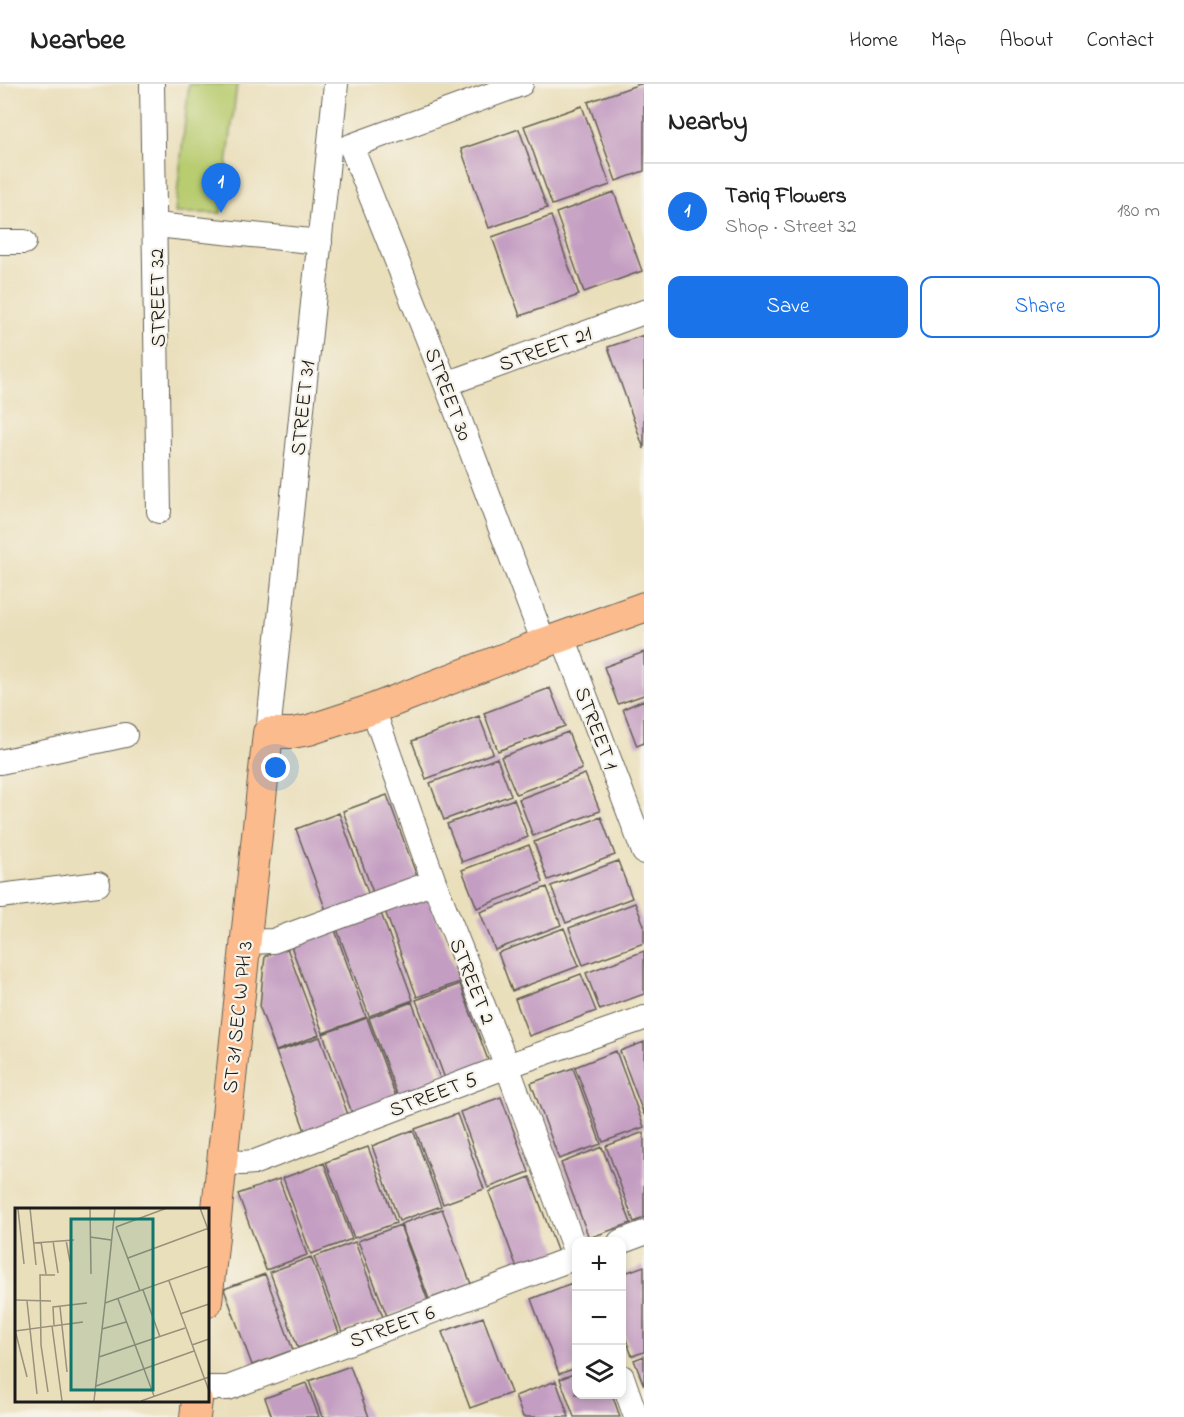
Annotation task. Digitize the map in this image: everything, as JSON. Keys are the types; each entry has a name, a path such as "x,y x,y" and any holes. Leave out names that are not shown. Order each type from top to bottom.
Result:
{"main road":[{"path":"268,733 309,730 373,709 644,608"},
{"name":"ST 31 SEC W PH 3","path":"208,1293 268,733"},
{"path":"195,1417 197,1402"}],"street":[{"name":"STREET 32","path":"152,84 159,511"},
{"name":"STREET 31","path":"268,733 320,242 341,144 336,84"},
{"path":"341,144 520,84"},
{"name":"STREET 30","path":"341,144 446,384 553,640"},
{"path":"156,225 320,242"},
{"path":"0,242 24,242"},
{"name":"STREET 21","path":"446,384 644,312"},
{"name":"STREET 1","path":"553,640 644,852"},
{"name":"STREET 2","path":"373,709 434,882 507,1066 572,1242"},
{"path":"0,762 125,735"},
{"path":"245,942 273,941 434,882"},
{"path":"0,896 98,884"},
{"name":"STREET 5","path":"222,1161 255,1162 507,1066 644,1018"},
{"path":"626,1240 644,1233"},
{"name":"STREET 6","path":"208,1388 228,1388 572,1259"},
{"path":"626,1390 636,1417"}],"green space":[{"path":"189,84 237,84 221,213 175,213"}],"building":[{"path":"644,84 644,171 616,181 588,102"},
{"path":"582,106 610,185 552,205 524,126"},
{"path":"519,129 547,208 489,228 461,149"},
{"path":"614,192 642,271 584,292 556,213"},
{"path":"551,216 579,295 520,316 492,237"},
{"path":"644,335 644,449 608,347"},
{"path":"644,652 644,695 618,704 604,667"},
{"path":"550,688 565,726 498,751 484,713"},
{"path":"644,700 644,743 637,746 623,709"},
{"path":"479,716 493,753 426,779 412,741"},
{"path":"568,732 582,769 516,794 501,757"},
{"path":"497,758 511,795 444,820 430,783"},
{"path":"585,774 600,811 533,836 519,799"},
{"path":"387,795 419,882 375,898 343,811"},
{"path":"514,799 528,837 462,862 447,824"},
{"path":"339,813 371,901 328,916 296,829"},
{"path":"601,817 615,855 548,880 534,842"},
{"path":"529,845 543,882 477,908 462,870"},
{"path":"618,861 632,898 566,923 551,886"},
{"path":"547,887 561,925 495,950 480,912"},
{"path":"428,895 460,982 417,997 385,911"},
{"path":"635,903 644,925 644,943 583,965 569,928"},
{"path":"381,913 413,1000 369,1016 337,929"},
{"path":"564,928 579,966 512,991 498,953"},
{"path":"335,930 366,1017 323,1033 291,946"},
{"path":"287,948 319,1035 276,1051 260,1008 262,984 265,956"},
{"path":"644,951 644,994 600,1010 586,973"},
{"path":"581,974 596,1011 529,1036 515,999"},
{"path":"460,984 492,1071 448,1087 416,1000"},
{"path":"412,1002 444,1089 401,1105 369,1018"},
{"path":"367,1018 399,1105 355,1121 323,1034"},
{"path":"320,1037 351,1123 308,1139 276,1052"},
{"path":"644,1042 644,1115 620,1051"},
{"path":"616,1051 644,1127 603,1142 575,1067"},
{"path":"573,1068 601,1144 559,1159 531,1083"},
{"path":"501,1097 529,1172 488,1188 460,1112"},
{"path":"457,1114 484,1189 443,1204 415,1129"},
{"path":"413,1130 441,1206 399,1221 372,1146"},
{"path":"644,1132 644,1218 634,1222 606,1146"},
{"path":"368,1147 396,1223 354,1238 326,1162"},
{"path":"602,1147 631,1223 589,1237 561,1163"},
{"path":"324,1163 352,1239 311,1254 283,1178"},
{"path":"530,1177 558,1253 517,1268 489,1192"},
{"path":"279,1179 307,1255 266,1270 238,1194"},
{"path":"442,1209 471,1284 429,1299 401,1224"},
{"path":"400,1225 428,1301 387,1316 358,1241"},
{"path":"355,1242 383,1317 342,1332 314,1257"},
{"path":"311,1257 339,1333 298,1348 270,1272"},
{"path":"644,1266 644,1352 632,1356 626,1339 626,1273"},
{"path":"265,1274 293,1350 252,1365 224,1289"},
{"path":"572,1283 572,1369 559,1374 531,1299"},
{"path":"483,1317 511,1393 470,1408 442,1332"},
{"path":"644,1356 644,1386 634,1360"},
{"path":"350,1366 369,1417 322,1417 309,1381"},
{"path":"572,1374 572,1399 614,1399 620,1417 574,1417 560,1379"},
{"path":"556,1381 569,1417 523,1417 515,1396"},
{"path":"306,1383 319,1417 272,1417 265,1398"}],"place":[{"name":"Tariq Flowers","path":"221,213"}]}
